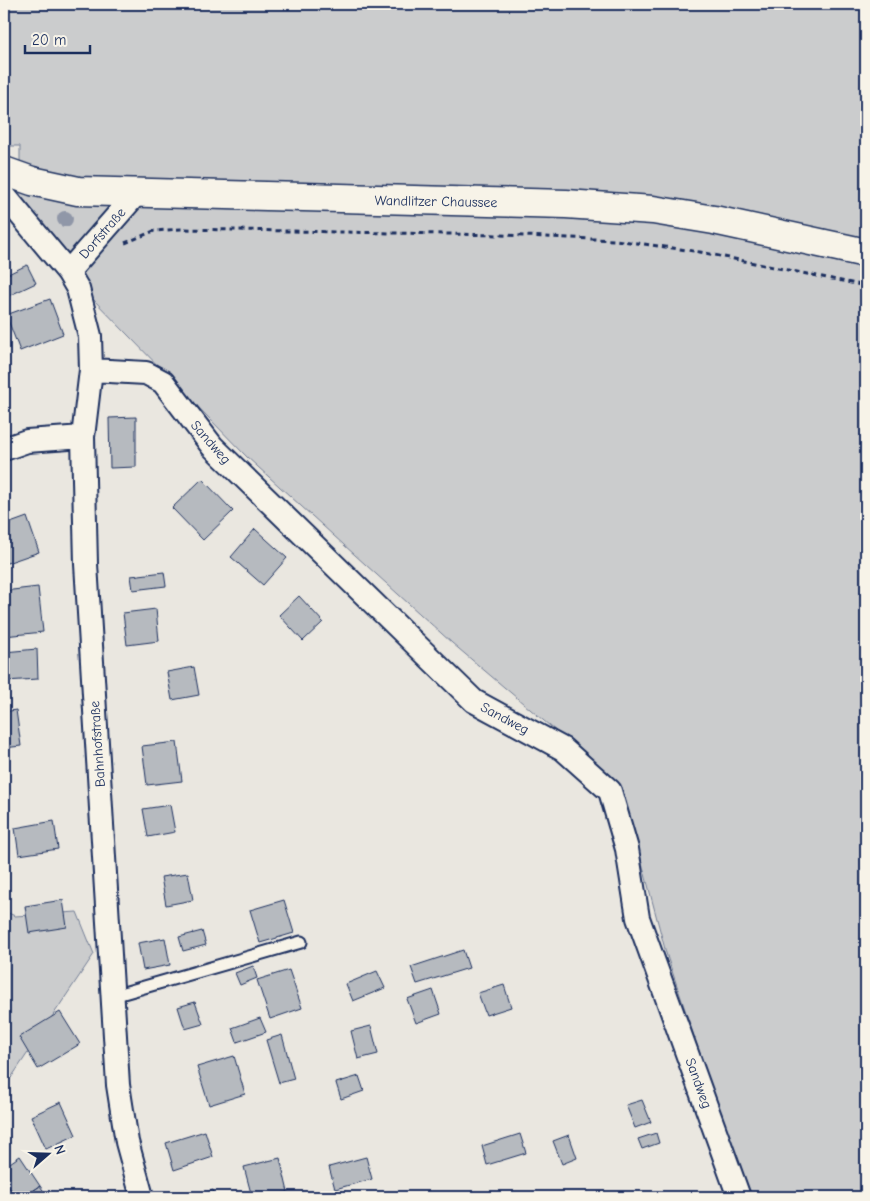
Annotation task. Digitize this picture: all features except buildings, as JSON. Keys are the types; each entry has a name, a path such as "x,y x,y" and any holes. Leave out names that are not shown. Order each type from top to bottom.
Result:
{"street":[{"name":"Wandlitzer Chaussee","path":"4,171 32,181 78,191 566,204 653,210 714,220 866,254"},
{"name":"Dorfstraße","path":"4,195 73,281 137,193"},
{"name":"Bahnhofstraße","path":"73,281 90,336 91,370 83,436 86,564 118,1085 127,1142 142,1197"},
{"name":"Sandweg","path":"91,370 146,374 163,382 212,446 474,701 563,749 610,791 627,850 638,918 739,1197"},
{"path":"4,449 27,441 83,436"}],"lane":[{"path":"113,996 301,942"}],"path":[{"path":"120,248 126,242 154,231 182,229 491,234 606,240 700,252 866,286"}],"shaded area":[{"path":"4,4 866,4 866,1197 748,1197 666,953 622,787 452,643 247,457 88,294 20,206 20,146 4,146"},
{"path":"4,911 15,916 77,912 94,954 11,1078 4,1084"}]}
